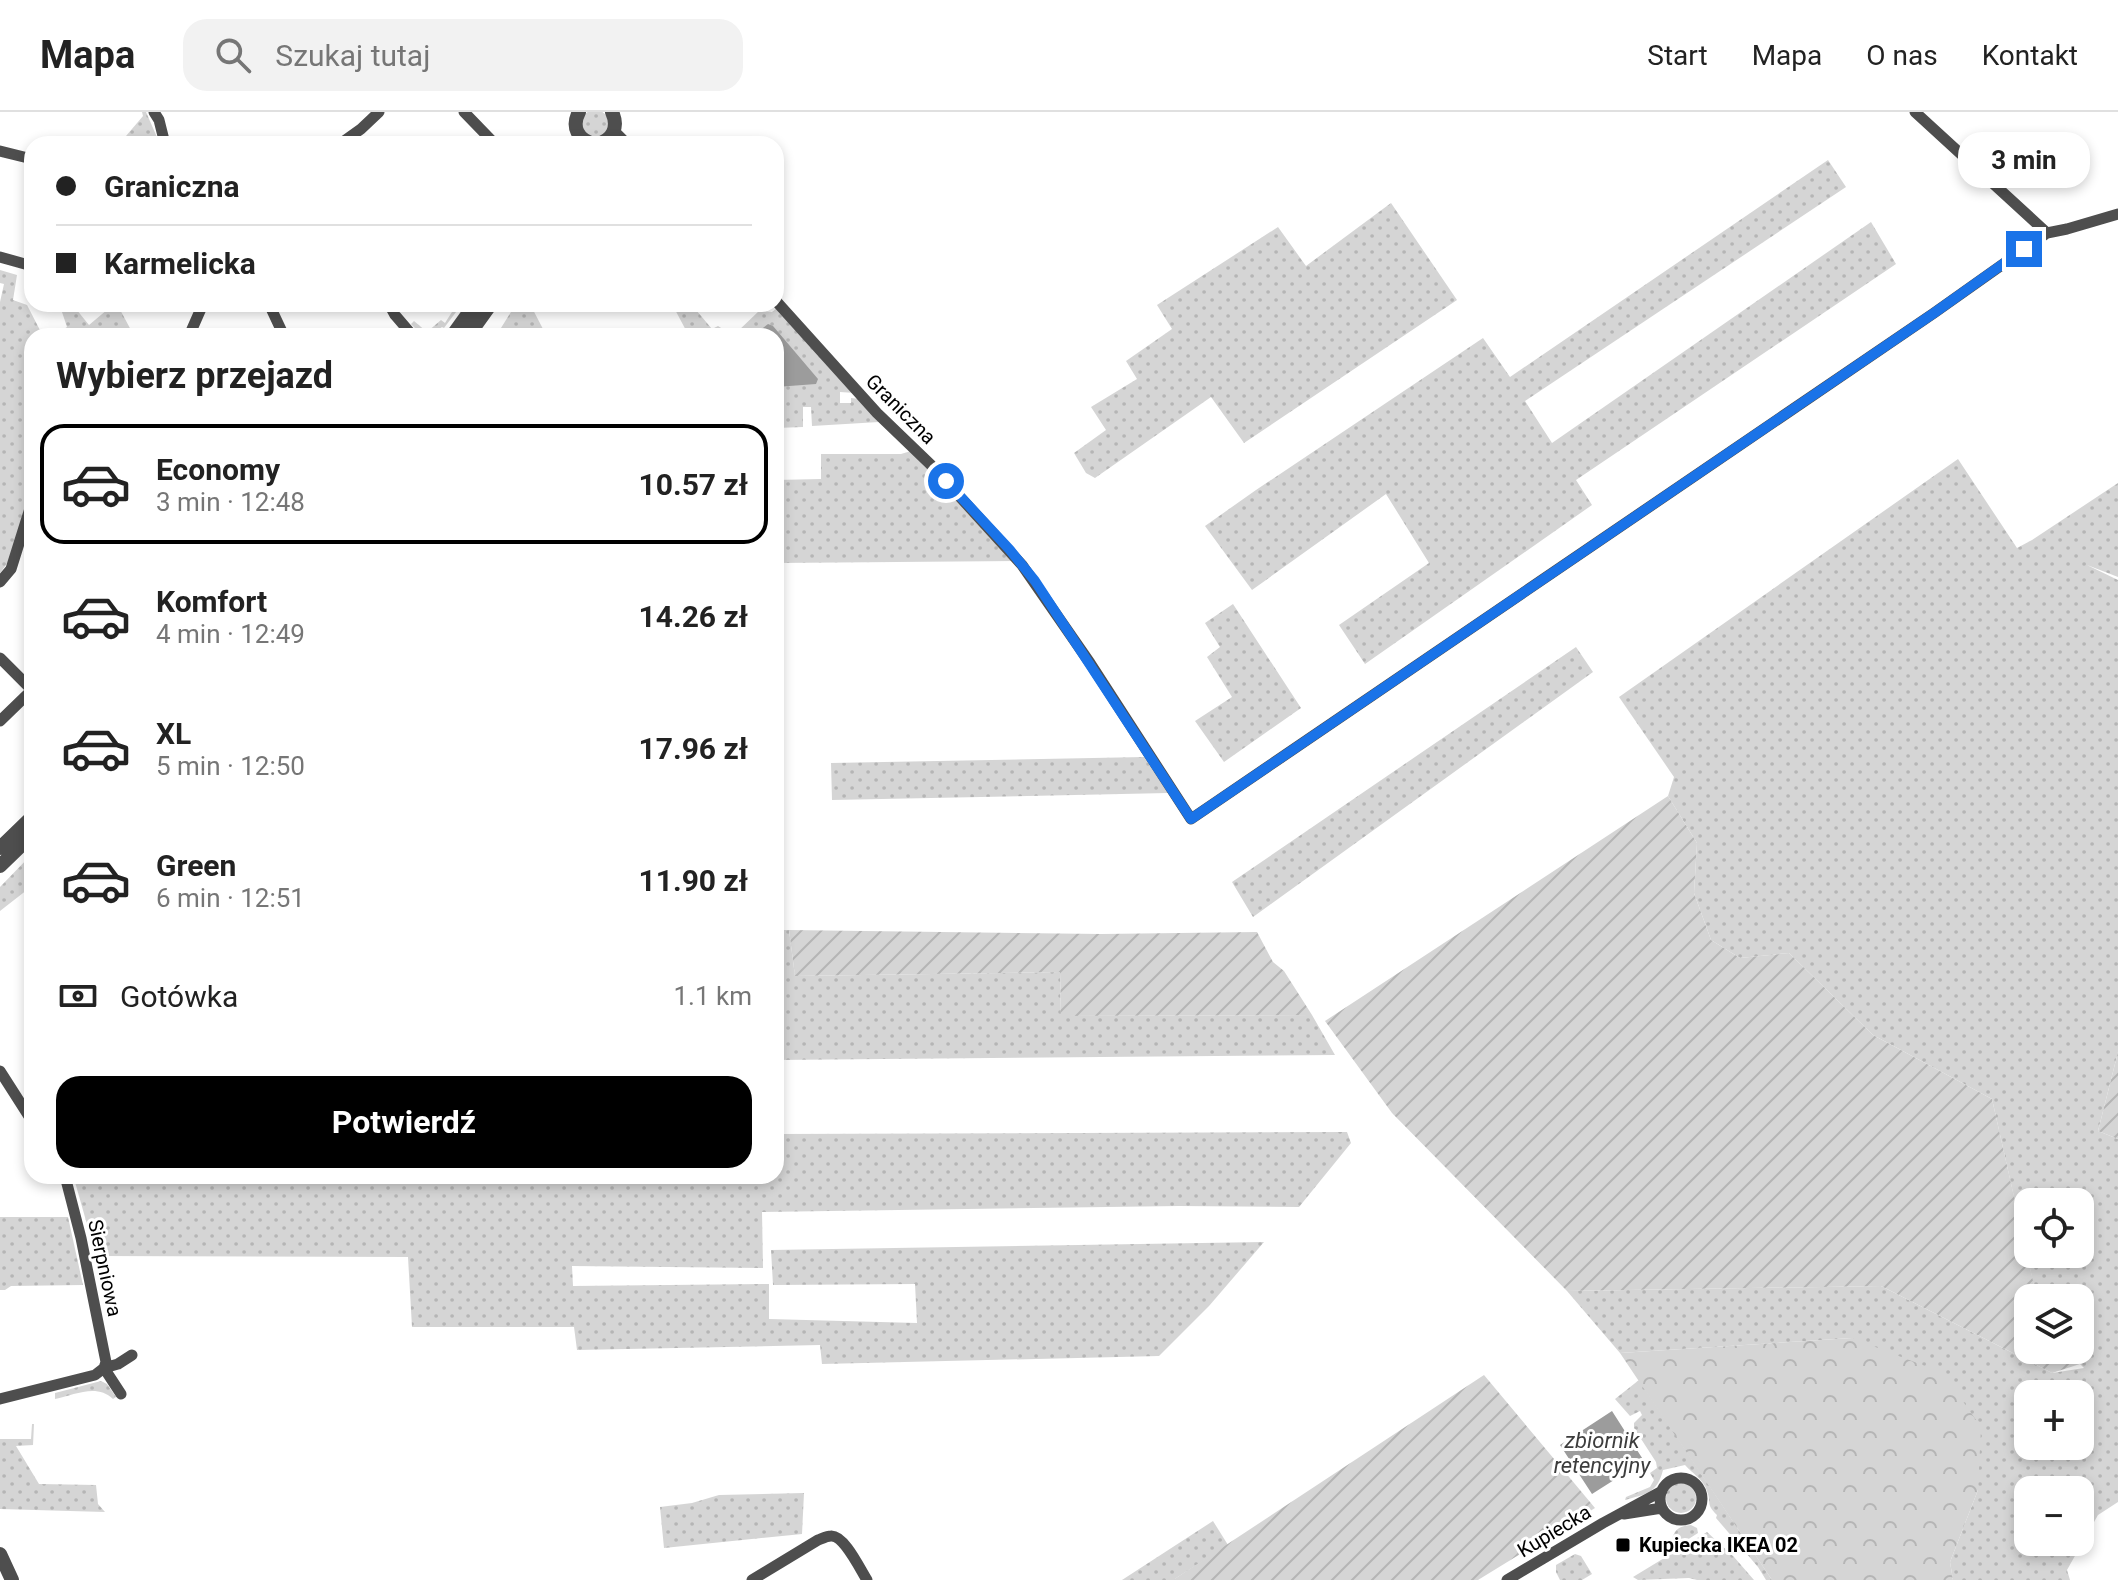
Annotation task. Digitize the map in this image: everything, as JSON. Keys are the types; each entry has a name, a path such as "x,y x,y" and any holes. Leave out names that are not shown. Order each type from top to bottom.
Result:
{"street":[{"path":"154,112 163,136"},
{"path":"161,126 167,112"},
{"path":"351,136 379,112"},
{"path":"464,112 487,136"},
{"path":"577,136 575,121 579,112"},
{"path":"605,136 615,121 612,112"},
{"path":"1915,112 2047,233 2118,214"},
{"path":"0,151 24,157"},
{"name":"Graniczna","path":"784,310 1022,565 1191,819 2047,233"},
{"path":"0,257 24,264"},
{"path":"393,312 406,328"},
{"path":"460,328 477,312"},
{"path":"0,582 11,569 24,528"},
{"path":"0,658 24,682"},
{"path":"0,721 24,698"},
{"path":"0,848 24,825"},
{"path":"0,866 24,843"},
{"path":"0,1071 24,1108"},
{"name":"Sierpniowa","path":"67,1184 92,1290 106,1362 104,1368"},
{"path":"0,1399 95,1375 132,1355"},
{"path":"104,1368 121,1394"},
{"path":"1685,1478 1697,1485 1702,1498 1697,1512 1686,1519 1673,1518 1662,1508 1662,1491 1671,1480 1685,1478"},
{"name":"Kupiecka","path":"1507,1580 1662,1491"},
{"name":"Kupiecka","path":"1619,1514 1662,1508"},
{"path":"752,1580 818,1540 834,1536 843,1542 867,1580"},
{"path":"0,1554 12,1580"}],"green space":[{"path":"590,111 600,111 608,119 608,129 602,136 588,136 582,129 582,119"},
{"path":"142,112 146,112 156,136 126,136 143,116"},
{"path":"1828,160 1846,187 1525,401 1552,443 1871,222 1896,264 1576,480 1592,505 1365,664 1339,625 1429,563 1386,494 1252,590 1205,526 1483,338 1510,377"},
{"path":"1391,203 1457,300 1244,443 1211,397 1095,478 1086,473 1074,453 1106,430 1091,407 1137,379 1126,361 1172,329 1157,305 1278,227 1306,266"},
{"path":"0,270 17,275 13,300 24,304 24,312 31,312 39,328 24,328 24,510 9,561 0,573 0,302 4,284 0,283"},
{"path":"62,312 78,312 89,325 104,312 121,312 130,328 65,328"},
{"path":"452,312 456,312 444,328 432,328 441,320 445,323"},
{"path":"511,312 534,312 542,328 501,328"},
{"path":"676,312 698,312 711,328 685,328"},
{"path":"758,312 781,312 855,393 840,392 840,403 851,403 851,398 860,399 879,422 812,426 811,407 803,407 803,427 784,428 784,328 741,328"},
{"path":"911,451 1017,561 784,563 784,480 821,479 821,454 901,454"},
{"path":"1958,459 2017,548 2118,483 2118,577 2087,565 2118,580 2118,1052 2098,1131 2118,1139 2118,1502 2098,1515 2094,1522 2094,1476 2014,1476 2014,1556 2075,1556 2067,1570 2070,1580 1953,1580 1950,1562 1978,1490 1852,1338 1620,1353 1567,1291 1881,1286 2014,1354 2014,1364 2034,1364 2052,1373 2084,1368 2080,1364 2094,1364 2094,1284 2034,1284 2030,1268 2094,1268 2094,1188 2014,1188 2014,1197 1992,1099 1873,1035 1789,953 1740,958 1711,940 1694,893 1697,843 1668,796 1674,777 1619,697"},
{"path":"1233,604 1301,708 1224,762 1195,721 1232,697 1207,657 1220,647 1205,623"},
{"path":"1576,647 1593,672 1253,917 1232,882"},
{"path":"1144,757 1168,793 832,800 831,763"},
{"path":"1668,796 1697,843 1694,893 1711,940 1740,958 1789,953 1873,1035 1992,1099 2014,1196 2014,1268 2030,1268 2034,1284 2014,1284 2014,1354 1881,1286 1567,1291 1392,1113 1325,1021"},
{"path":"24,862 24,892 0,911 0,887"},
{"path":"784,930 789,930 795,976 1060,972 1061,1016 1312,1015 1335,1055 784,1060"},
{"path":"789,930 1102,934 1257,932 1273,962 1284,971 1312,1015 1061,1016 1060,972 795,976"},
{"path":"2118,1052 2118,1139 2098,1131"},
{"path":"1347,1132 1351,1143 1299,1207 762,1212 763,1268 572,1266 573,1286 769,1284 769,1319 917,1323 915,1284 773,1285 771,1250 1264,1242 1209,1306 1159,1356 822,1364 820,1345 577,1350 574,1327 412,1327 408,1257 96,1256 76,1184 784,1184 784,1134"},
{"path":"0,1217 68,1217 83,1285 11,1286 0,1290"},
{"path":"1852,1338 1943,1373 1981,1427 1978,1490 1950,1562 1953,1580 1772,1580 1620,1353"},
{"path":"2034,1364 2080,1364 2052,1373"},
{"path":"1484,1375 1595,1508 1478,1580 1173,1580"},
{"path":"1639,1380 1772,1580 1766,1580 1716,1518 1701,1480 1685,1465 1663,1470 1654,1488 1625,1500 1650,1487 1654,1480 1650,1473 1657,1468 1634,1428 1634,1423 1642,1415 1640,1411 1630,1416 1615,1399"},
{"path":"101,1381 116,1397 113,1399 107,1394 93,1391 55,1399 55,1393"},
{"path":"32,1424 33,1445 16,1446 39,1484 96,1485 98,1504 105,1512 0,1509 0,1439 31,1439"},
{"path":"1681,1483 1687,1484 1695,1492 1695,1504 1687,1512 1681,1513 1675,1512 1667,1504 1666,1498 1667,1492 1675,1484"},
{"path":"804,1493 802,1534 664,1548 660,1507 692,1503 719,1495"},
{"path":"1213,1521 1228,1545 1173,1580 1122,1580"},
{"path":"1691,1525 1697,1528 1698,1533 1676,1547 1672,1540 1674,1533 1681,1527"},
{"path":"1707,1532 1754,1580 1638,1580 1633,1577"},
{"path":"1575,1554 1581,1556 1592,1574 1582,1580 1560,1580 1556,1565"}],"water":[{"path":"784,339 818,379 816,384 784,386"},
{"name":"zbiornik retencyjny","path":"1612,1411 1644,1461 1592,1494 1560,1445"}],"place":[{"name":"Kupiecka IKEA 02","path":"1623,1545"}],"route":[{"path":"946,481 1035,581 1191,819 2024,249"}]}
